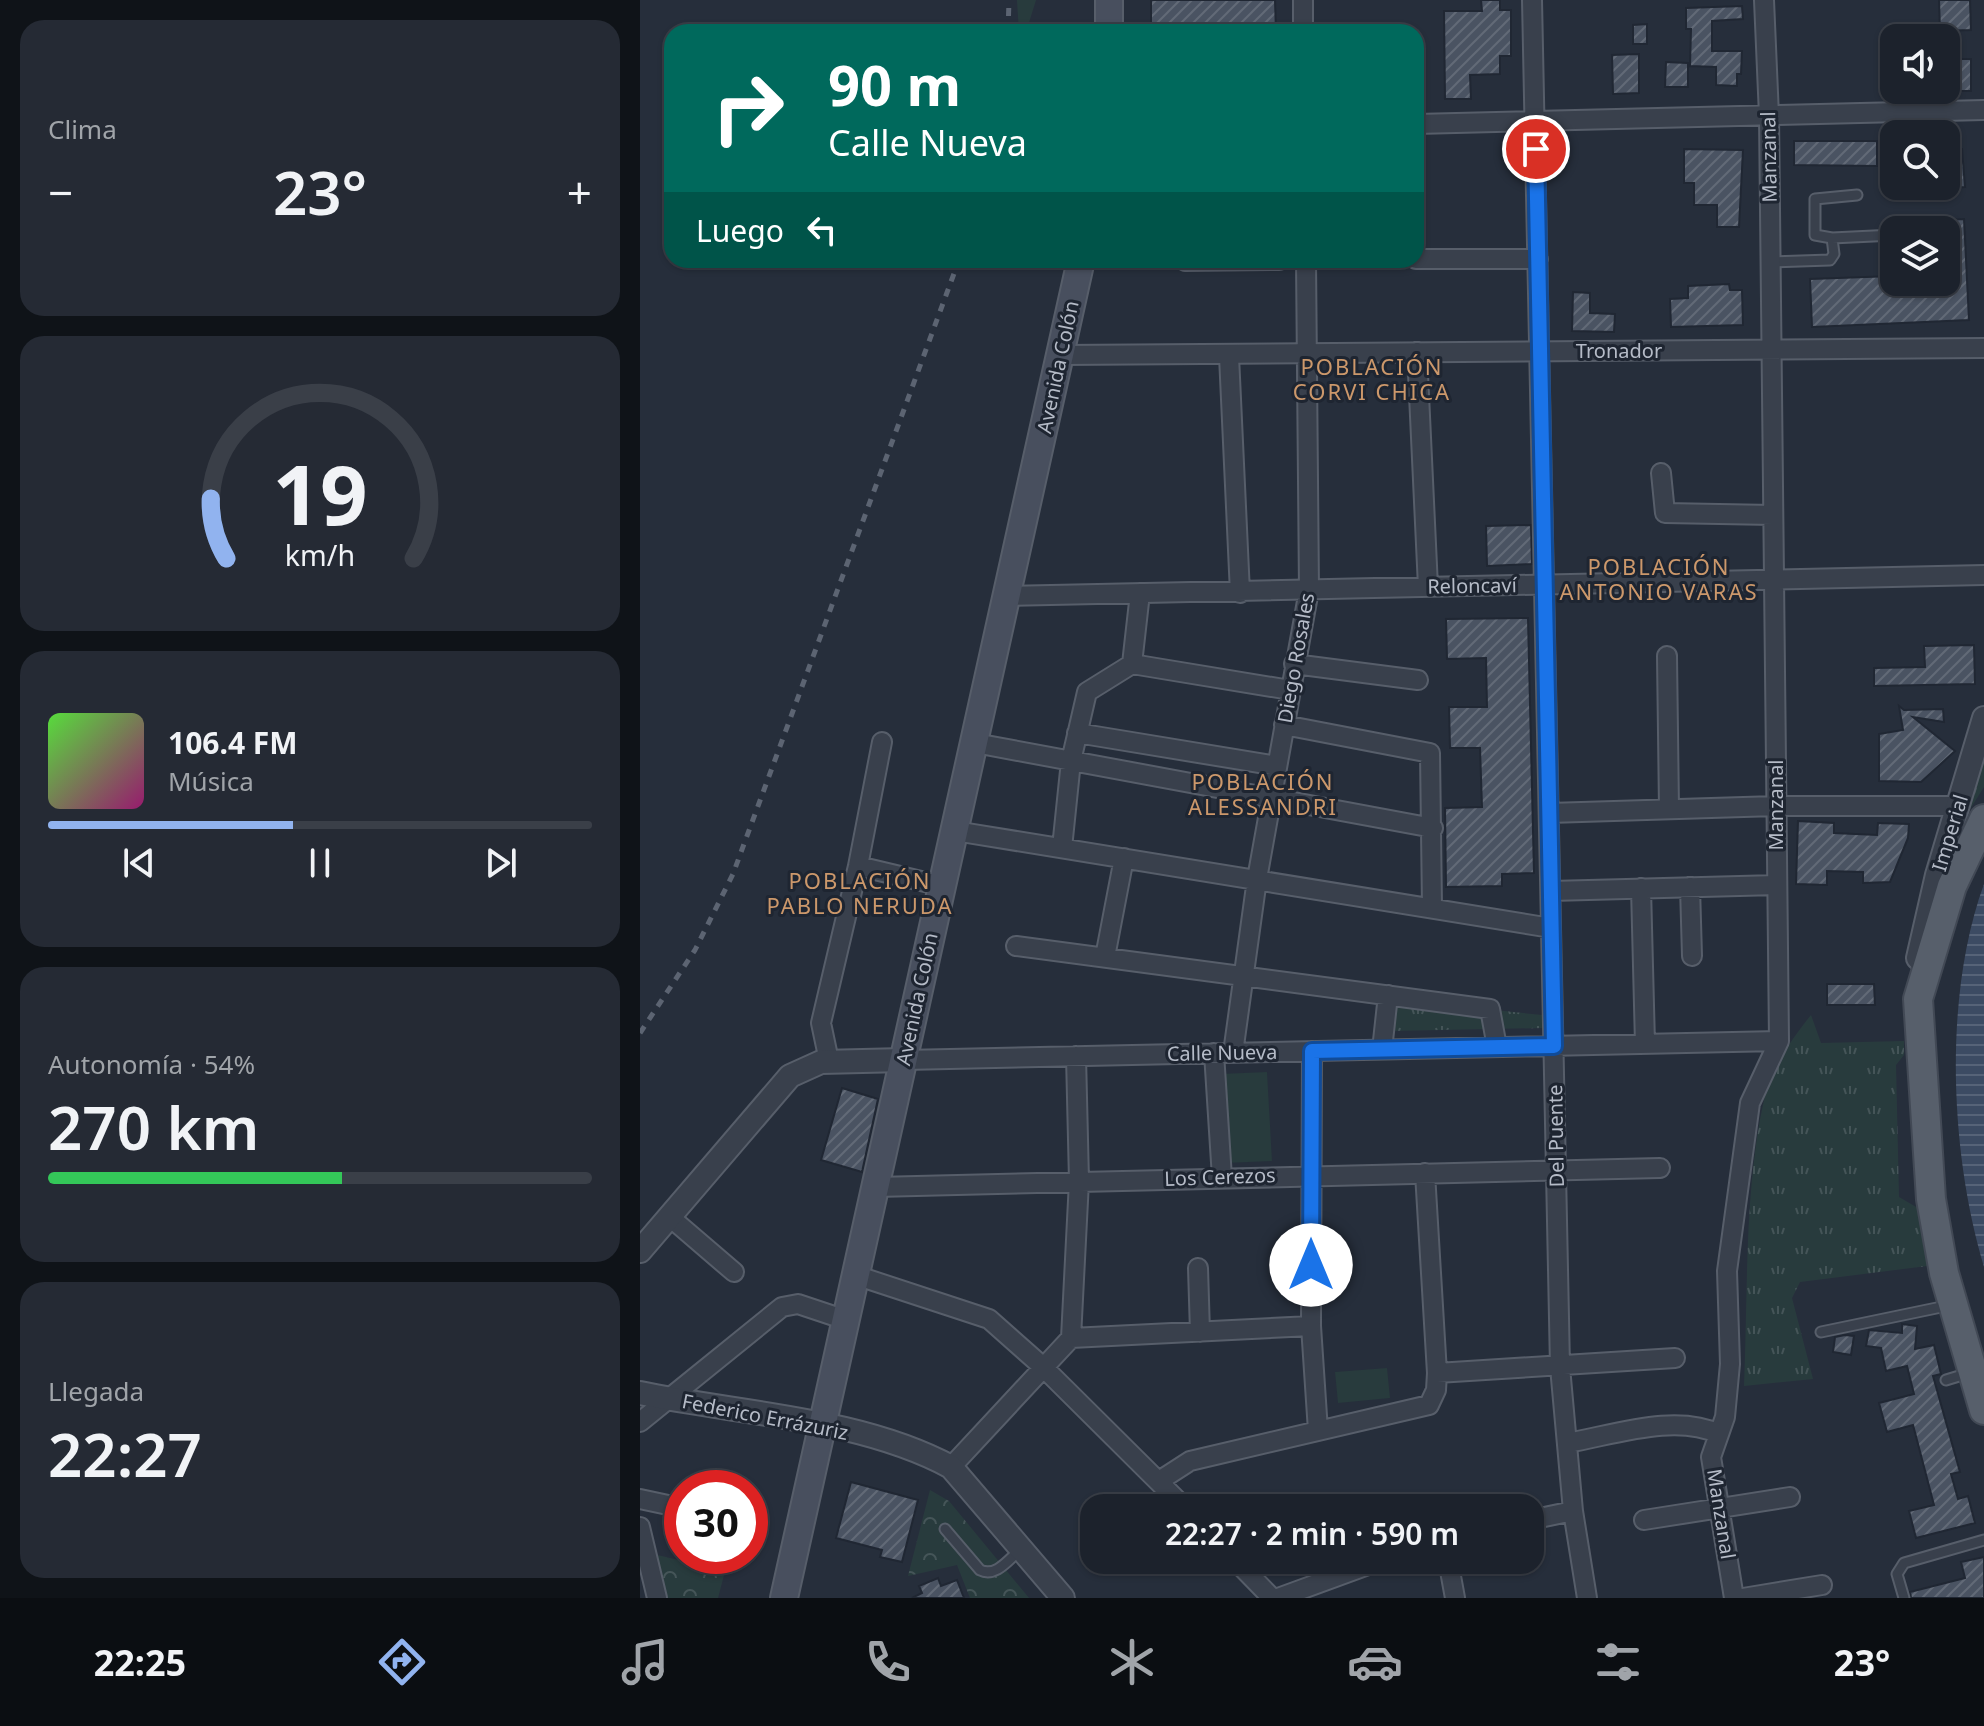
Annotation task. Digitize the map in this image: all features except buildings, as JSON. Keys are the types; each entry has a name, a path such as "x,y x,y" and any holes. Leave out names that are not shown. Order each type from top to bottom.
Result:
{"main road":[{"path":"1109,0 1109,24"},
{"name":"Avenida Colón","path":"784,1598 1079,268"},
{"path":"1984,819 1961,862 1922,959 1920,1012 1931,1199 1953,1305 1959,1376 1984,1410"},
{"path":"1920,1012 1944,910"}],"street":[{"path":"1303,0 1303,24"},
{"name":"Del Puente","path":"1532,0 1560,1367 1573,1511 1587,1598"},
{"name":"Manzanal","path":"1734,1598 1711,1457 1725,1417 1730,1364 1727,1271 1750,1103 1779,1041 1769,116 1764,0"},
{"path":"1424,124 1984,110"},
{"path":"1424,259 1538,259"},
{"name":"Diego Rosales","path":"1233,1053 1257,879 1309,590 1306,268"},
{"name":"Tronador","path":"1062,355 1984,348"},
{"path":"1417,352 1428,587"},
{"path":"1229,356 1240,593"},
{"path":"1661,473 1665,513 1773,515"},
{"name":"Reloncaví","path":"1008,596 1984,575"},
{"path":"1132,664 1140,593"},
{"path":"1667,656 1669,809"},
{"path":"1062,848 1071,761 1087,692 1132,664 1290,690"},
{"path":"1294,664 1418,680"},
{"name":"Imperial","path":"1922,959 1958,806 1984,718"},
{"path":"1284,725 1430,753 1432,907"},
{"path":"1077,733 1277,766"},
{"path":"829,1061 821,1023 858,866 882,742"},
{"path":"975,743 1433,828"},
{"path":"1549,813 1776,806 1958,806"},
{"path":"955,831 1551,928"},
{"path":"1105,957 1124,858"},
{"path":"858,866 942,886"},
{"path":"1551,891 1777,885"},
{"path":"1690,887 1692,956"},
{"path":"1641,888 1645,1044"},
{"path":"1016,946 1246,974 1490,1009 1497,1047"},
{"path":"1382,1050 1388,995"},
{"name":"Calle Nueva","path":"904,1060 1779,1041"},
{"path":"1312,1051 1311,1326 1318,1431"},
{"path":"1214,1053 1222,1178"},
{"path":"1071,1338 1079,1181 1076,1056"},
{"path":"640,1251 784,1081 805,1067 829,1061 904,1060"},
{"name":"Los Cerezos","path":"876,1187 1311,1174 1556,1173 1660,1168"},
{"path":"1159,1481 1190,1461 1429,1405 1436,1390 1437,1373 1425,1173"},
{"path":"671,1218 734,1272"},
{"path":"1198,1268 1200,1332"},
{"path":"855,1275 989,1319 1042,1366 1172,1494"},
{"path":"640,1422 782,1307 798,1304 846,1320"},
{"path":"951,1467 1071,1338 1311,1326"},
{"path":"1437,1373 1675,1358"},
{"name":"Federico Errázuriz","path":"640,1393 823,1424 928,1454 951,1467 1063,1598"},
{"path":"1567,1443 1678,1425 1698,1424 1719,1434"},
{"path":"1644,1520 1790,1497"},
{"path":"640,1499 664,1504"},
{"path":"1544,1517 1573,1511"},
{"path":"640,1527 657,1598"},
{"path":"1249,1574 1272,1598"},
{"path":"1278,1598 1344,1574"},
{"path":"1451,1574 1455,1598"},
{"path":"1743,1598 1822,1585"}],"lane":[{"path":"1857,195 1819,197 1812,203 1815,235 1832,238 1880,236"},
{"path":"1770,262 1830,260 1834,254 1832,238"},
{"path":"1821,1332 1953,1305"},
{"path":"945,1529 980,1570 987,1573 994,1572 1021,1549"},
{"path":"1904,1598 1897,1574 1904,1563 1984,1540"}],"green space":[{"path":"1017,0 1036,0 1028,24 1018,24"},
{"path":"1984,741 1984,787 1965,817"},
{"path":"1397,1000 1542,1015 1543,1028 1391,1031"},
{"path":"1811,1015 1821,1043 1904,1041 1904,1055 1896,1065 1899,1197 1923,1211 1927,1266 1800,1282 1792,1298 1813,1379 1744,1386 1750,1205 1764,1100 1771,1077 1789,1044"},
{"path":"1267,1072 1272,1161 1225,1163 1220,1074"},
{"path":"1387,1368 1390,1398 1338,1403 1335,1372"},
{"path":"930,1490 949,1501 1029,1598 970,1598 957,1565 908,1576"},
{"path":"653,1554 664,1557 664,1574 724,1574 718,1598 663,1598"}],"water":[{"path":"1984,884 1984,1267 1964,1175 1956,1075 1962,975"}],"railway":[{"path":"1008,24 1009,0"},
{"path":"640,1033 695,950 733,874 956,268"}],"district":[{"name":"POBLACIÓN CORVI CHICA","path":"1372,380"},
{"name":"POBLACIÓN ANTONIO VARAS","path":"1659,580"},
{"name":"POBLACIÓN ALESSANDRI","path":"1263,794"},
{"name":"POBLACIÓN PABLO NERUDA","path":"860,894"}],"route":[{"path":"1311,1265 1312,1051 1554,1046 1536,149"}]}
